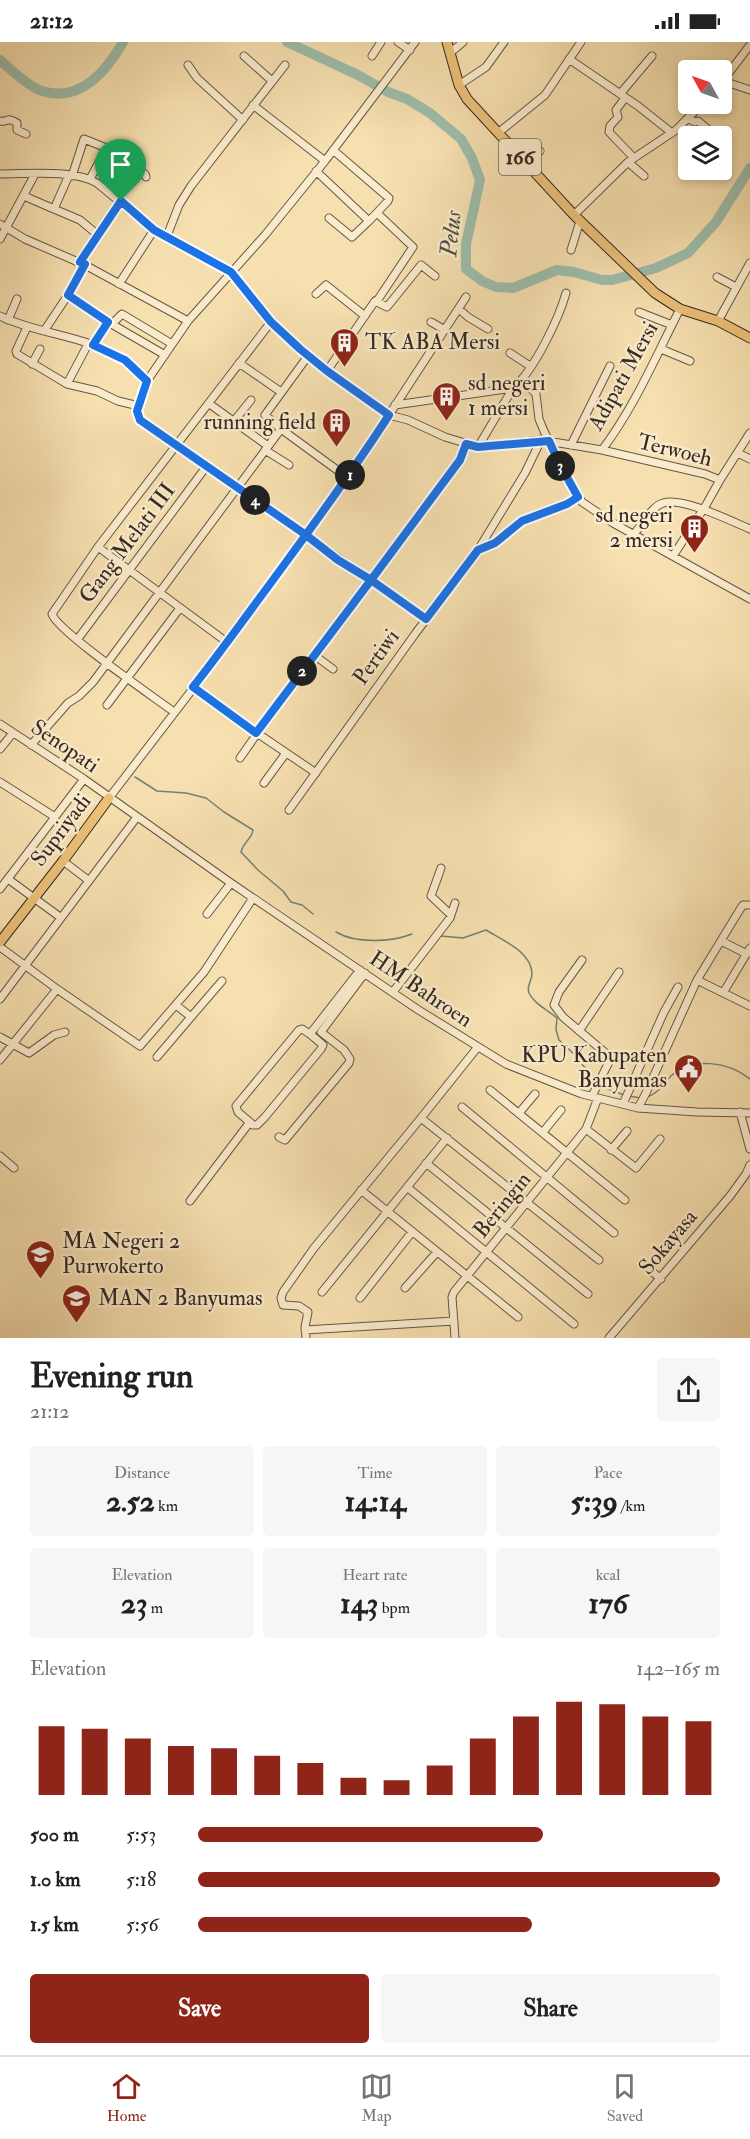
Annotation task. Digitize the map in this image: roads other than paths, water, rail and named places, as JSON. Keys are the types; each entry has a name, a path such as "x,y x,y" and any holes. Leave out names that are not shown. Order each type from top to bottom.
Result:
{"main road":[{"name":"166","path":"447,42 459,86 479,114 577,218 654,293 680,309 717,321 750,338"},
{"name":"Supriyadi","path":"0,942 109,798"}],"street":[{"path":"372,56 381,42"},
{"path":"399,42 410,50"},
{"path":"415,42 265,235 188,321 147,381 138,416 140,420 206,467 426,619"},
{"path":"450,53 462,42"},
{"path":"459,86 486,67 504,42"},
{"path":"498,133 540,100 581,42"},
{"path":"732,69 750,45"},
{"path":"244,56 272,81"},
{"path":"644,176 609,132 610,126 618,117 616,110 622,96 652,56"},
{"path":"569,59 672,133"},
{"path":"188,65 197,78 243,120"},
{"path":"166,236 179,205 191,186 285,65"},
{"path":"732,85 750,90"},
{"path":"254,105 325,160"},
{"path":"571,250 577,218 630,159 672,133 693,114"},
{"path":"688,119 698,121 704,126"},
{"path":"0,121 13,120 17,123 17,130 26,134"},
{"path":"54,209 84,139 114,151 146,177"},
{"path":"329,218 351,237 377,213 389,198 333,150"},
{"path":"527,165 540,151"},
{"path":"90,179 104,153"},
{"path":"316,171 369,221"},
{"path":"0,174 33,178 90,179 153,233 166,236 228,274"},
{"path":"0,239 3,227 33,178"},
{"path":"24,196 80,220 98,235"},
{"path":"44,331 68,295 82,263 119,203"},
{"path":"327,371 413,247 377,213"},
{"path":"3,227 82,263 188,321"},
{"path":"119,284 153,233"},
{"path":"717,321 750,263"},
{"path":"377,301 387,307 421,265 435,276"},
{"name":"Adipati Mersi","path":"228,274 268,325 306,359 327,371 386,419 408,420 465,449 543,443 602,450 627,414 680,309"},
{"path":"717,277 736,287"},
{"path":"316,294 326,285 365,316"},
{"path":"478,447 513,388 522,379 553,329 566,292"},
{"path":"68,295 165,355"},
{"path":"109,798 228,643 348,478 466,297"},
{"path":"8,320 18,298"},
{"path":"459,309 488,329"},
{"path":"639,312 672,325"},
{"path":"68,384 91,345 110,323 122,314 172,344"},
{"path":"0,316 27,327 91,345 125,360 147,381"},
{"path":"431,322 444,330"},
{"path":"174,712 77,640 53,619 52,614 98,547 268,325"},
{"path":"27,327 16,353 68,384 97,391 139,406"},
{"path":"32,364 40,349"},
{"path":"661,349 690,361"},
{"path":"510,353 530,366"},
{"path":"306,359 265,415 348,478"},
{"path":"239,363 281,392"},
{"path":"571,445 610,366"},
{"path":"522,379 536,394 543,443 554,453 578,497 613,523 750,599"},
{"path":"395,405 513,388"},
{"path":"234,421 251,400"},
{"path":"211,405 289,465"},
{"path":"32,745 68,703 83,693 108,663 281,429"},
{"name":"Terwoeh","path":"602,450 705,474 720,480 750,433"},
{"name":"Pertiwi","path":"289,810 478,550 543,443"},
{"path":"240,758 465,449"},
{"path":"738,453 750,459"},
{"name":"Gang Melati III","path":"77,640 206,467"},
{"path":"673,556 720,480"},
{"path":"478,550 495,543 522,521 564,505 578,497"},
{"path":"634,534 654,509 664,502 705,507 750,529"},
{"path":"98,547 228,643"},
{"path":"106,705 180,608"},
{"path":"314,655 333,669"},
{"path":"193,687 256,733 316,772"},
{"name":"Senopati","path":"0,724 109,798"},
{"path":"0,749 13,733"},
{"path":"264,783 286,753"},
{"path":"0,890 84,779"},
{"path":"0,782 55,817"},
{"name":"HM Bahroen","path":"109,798 393,992 477,1048 506,1064 575,1092 639,1105 697,1112 750,1113"},
{"path":"0,999 137,817"},
{"path":"63,861 88,880"},
{"path":"441,868 431,896 451,915"},
{"path":"8,879 60,917"},
{"path":"207,914 231,883"},
{"path":"0,947 57,990 140,1046 204,972 253,898"},
{"path":"393,992 447,922 455,903"},
{"path":"639,1105 697,980 743,905 750,905"},
{"path":"721,941 748,951 723,993"},
{"path":"582,960 559,992 554,1005 579,1031 619,972"},
{"path":"310,1034 362,971"},
{"path":"279,1137 285,1140 349,1063 350,1059 344,1050 321,1032 362,971"},
{"path":"697,980 749,1003"},
{"path":"157,1057 222,981"},
{"path":"624,1101 664,1012 678,987"},
{"path":"0,1060 57,990"},
{"path":"176,1005 191,1017"},
{"path":"302,1029 310,1034 322,1045 321,1049 255,1126 238,1112 236,1106 299,1030 302,1029"},
{"name":"Beringin","path":"455,1338 453,1294 586,1129 595,1095 610,1059 579,1031"},
{"path":"0,1037 26,1052 31,1052 47,1039 65,1032"},
{"path":"454,1321 306,1334 309,1312 299,1306 283,1305 281,1298 314,1248 477,1048"},
{"path":"490,1090 625,1200"},
{"path":"519,1113 535,1094"},
{"path":"462,1107 614,1233"},
{"path":"543,1132 561,1110"},
{"path":"740,1112 750,1149"},
{"path":"421,1118 599,1260"},
{"path":"190,1201 250,1122"},
{"path":"586,1129 637,1168 660,1138"},
{"path":"611,1150 627,1131"},
{"path":"322,1292 447,1138"},
{"path":"0,1156 14,1168"},
{"path":"426,1164 588,1294"},
{"name":"Sokayasa","path":"609,1338 730,1196 750,1165"},
{"path":"407,1187 574,1324"},
{"path":"361,1190 518,1317"},
{"path":"360,1298 412,1232"},
{"path":"405,1288 437,1252"},
{"path":"650,1270 661,1279"}],"waterway":[{"name":"Pelus","path":"0,60 37,89 56,94 68,93 80,89 100,74 123,42"},
{"name":"Pelus","path":"287,42 358,75 388,92 407,99 430,113 461,139 472,158 480,180 466,244 466,269 482,281 496,287 513,288 557,270 612,280 656,268 688,253 716,222 750,168"},
{"path":"135,777 157,791 186,793 206,798 253,830 241,852 283,891 291,902 302,905 313,914"},
{"path":"441,936 463,938 486,930 522,953 531,966 532,974 528,988 531,997 557,1018 556,1030 559,1040 574,1054 597,1083"},
{"path":"336,932 344,936 374,941 412,934"},
{"path":"646,1097 657,1092 671,1076 680,1070 700,1064 721,1065 750,1079"},
{"path":"600,1086 624,1095"},
{"path":"628,1096 641,1098"}],"place":[{"name":"TK ABA Mersi","path":"344,368"},
{"name":"sd negeri 1 mersi","path":"447,422"},
{"name":"running field","path":"337,448"},
{"name":"sd negeri 2 mersi","path":"694,554"},
{"name":"KPU Kabupaten Banyumas","path":"688,1094"},
{"name":"MA Negeri 2 Purwokerto","path":"41,1280"},
{"name":"MAN 2 Banyumas","path":"77,1324"}]}
